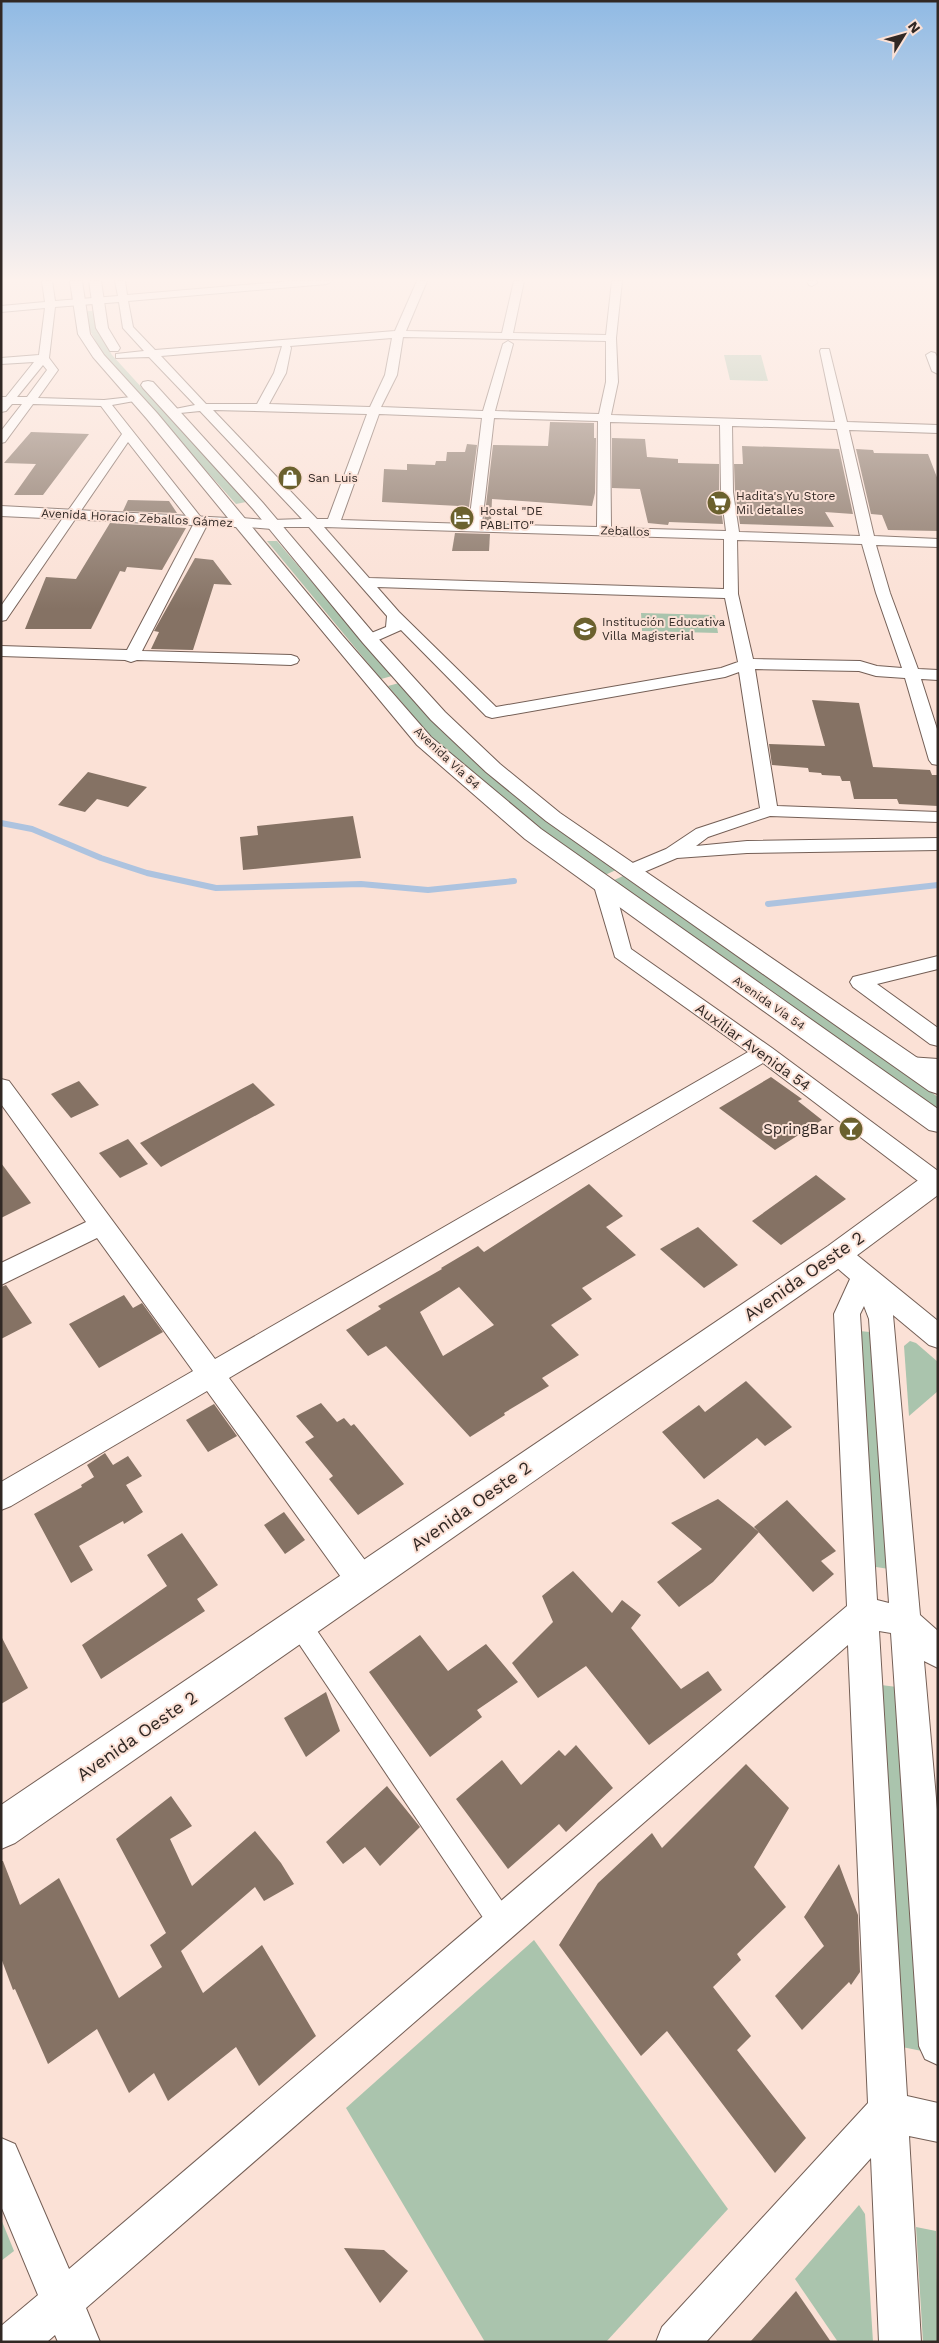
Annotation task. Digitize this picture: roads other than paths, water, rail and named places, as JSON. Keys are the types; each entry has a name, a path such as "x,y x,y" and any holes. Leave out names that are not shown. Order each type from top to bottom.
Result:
{"main road":[{"name":"Avenida Vía 54","path":"129,390 242,523 336,638 424,740 533,834 938,1123"},
{"name":"Avenida Vía 54","path":"153,390 258,506 369,639 438,716 493,768 553,817 938,1085"},
{"name":"Avenida Horacio Zeballos Gámez","path":"1,511 272,524"},
{"name":"Avenida Oeste 2","path":"1,1829 838,1254 937,1182"}],"street":[{"path":"1,410 14,390"},
{"path":"1,439 39,390"},
{"path":"187,390 312,522 394,615 492,713 726,672 746,664 860,666 876,671 938,663"},
{"path":"261,407 270,390"},
{"path":"333,523 374,411 384,390"},
{"path":"475,528 488,415 495,390"},
{"path":"604,530 604,419 610,390"},
{"path":"832,390 882,593 910,668 938,760"},
{"path":"6,400 104,403 136,398"},
{"path":"104,403 200,525 131,657"},
{"path":"174,412 204,407 261,407 938,429"},
{"path":"726,422 727,492 733,534 729,542 732,599 746,664 769,811"},
{"path":"1,617 128,434"},
{"name":"Zeballos","path":"272,524 312,522 475,528 604,530 938,543"},
{"path":"369,586 732,599"},
{"path":"369,639 394,629 394,615"},
{"path":"1,651 131,657 291,660"},
{"path":"910,668 938,675"},
{"path":"630,870 674,852 702,833 769,811 938,817"},
{"path":"674,852 747,847 938,844"},
{"name":"Auxiliar Avenida 54","path":"604,886 622,952 764,1053 937,1182"},
{"path":"938,962 860,982 938,1039"},
{"path":"1,1497 764,1053"},
{"path":"909,1065 938,1067"},
{"path":"3,1093 212,1375 362,1582"},
{"path":"1,1275 101,1224"},
{"path":"838,1254 938,1337"},
{"path":"864,1276 847,1314 886,2111 900,2342"},
{"path":"864,1276 882,1319 938,2046"},
{"path":"863,1612 906,1622 938,1653"},
{"path":"15,2342 61,2300 863,1612"},
{"path":"300,1624 501,1922"},
{"path":"886,2111 938,2123"},
{"path":"677,2342 886,2111"},
{"path":"1,2158 79,2342"}],"waterway":[{"path":"1,823 32,829 101,858 147,873 216,888 361,884 428,890 514,881"},
{"path":"768,904 938,885"}],"place":[{"name":"San Luis","path":"290,478"},
{"name":"Hadita's Yu Store Mil detalles","path":"719,503"},
{"name":"Hostal \"DE PABLITO\"","path":"462,518"},
{"name":"Institución Educativa Villa Magisterial","path":"585,629"},
{"name":"SpringBar","path":"851,1129"}]}
